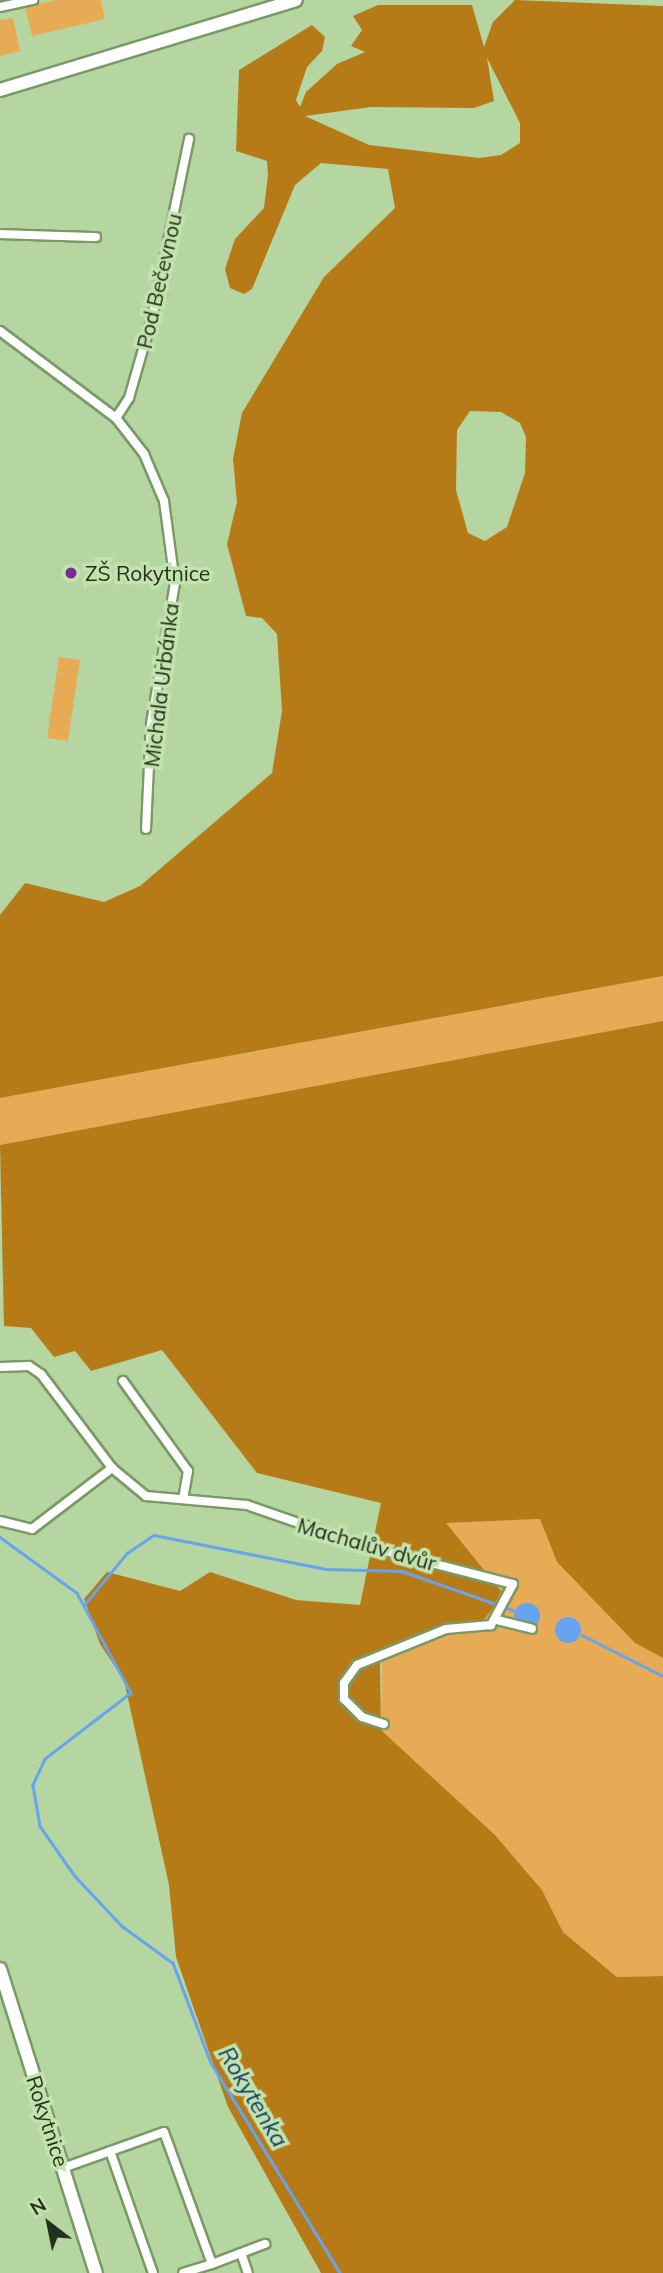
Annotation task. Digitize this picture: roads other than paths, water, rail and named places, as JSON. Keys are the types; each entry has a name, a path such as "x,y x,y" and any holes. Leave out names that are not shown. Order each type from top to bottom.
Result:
{"main road":[{"path":"0,90 296,0"},
{"name":"Rokytnice","path":"0,1969 96,2273"}],"street":[{"path":"0,7 33,0"},
{"name":"Pod Bečevnou","path":"116,418 129,398 152,318 188,139"},
{"path":"0,234 96,237"},
{"name":"Michala Urbánka","path":"0,331 116,418 144,454 163,497 175,583 151,723 146,828"},
{"name":"Machalův dvůr","path":"0,1367 29,1366 41,1374 112,1468 146,1496 247,1505 362,1545 513,1584 498,1620"},
{"path":"123,1381 188,1471 183,1499"},
{"path":"0,1521 32,1529 112,1468"},
{"path":"384,1724 362,1717 344,1699 344,1682 357,1665 446,1629 498,1620 532,1629"},
{"path":"63,2168 164,2132 212,2264"},
{"path":"110,2151 153,2273"},
{"path":"183,2273 265,2244"},
{"path":"241,2253 248,2273"}],"water":[{"path":"527,1603 536,1607 540,1616 536,1625 527,1629 518,1625 514,1616 518,1607"},
{"path":"568,1617 578,1620 581,1630 578,1640 568,1643 558,1640 555,1630 558,1620"}],"waterway":[{"path":"84,1605 127,1553 154,1535 326,1569 402,1571 513,1610"},
{"name":"Rokytenka","path":"0,1537 77,1593 131,1693 45,1759 33,1785 40,1826 75,1876 122,1926 173,1963 211,2063 340,2273"},
{"path":"582,1635 663,1676"}],"place":[{"name":"ZŠ Rokytnice","path":"71,573"}]}
